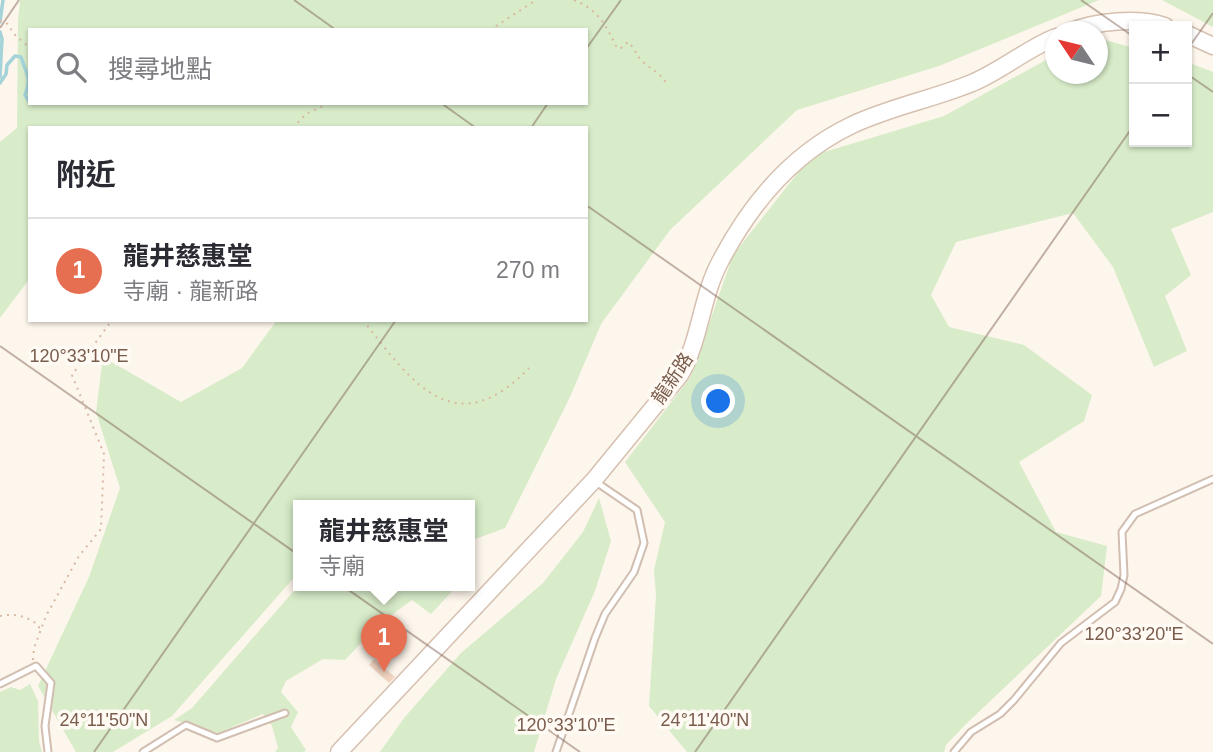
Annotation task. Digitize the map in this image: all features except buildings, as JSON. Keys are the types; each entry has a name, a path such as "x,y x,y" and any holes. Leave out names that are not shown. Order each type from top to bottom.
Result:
{"street":[{"path":"1108,24 1129,22"},
{"path":"1192,36 1213,46"},
{"name":"龍新路","path":"339,752 594,480 680,374 691,356 708,290 721,260 768,188 816,145 853,125 975,82 1045,41"}],"lane":[{"path":"954,752 971,732 1007,707 1061,643 1115,602 1124,575 1122,532 1135,514 1213,479"},
{"path":"556,752 605,614 634,572 644,543 637,510 594,480"},
{"path":"0,684 36,667 51,682 45,726 48,752"},
{"path":"143,752 186,725 217,738 285,713"}],"path":[{"path":"494,28 536,0"},
{"path":"574,0 588,5 600,17 616,46 620,49 628,42 642,61 661,75 666,83"},
{"path":"0,21 6,22 28,46"},
{"path":"295,126 306,114 324,105"},
{"path":"31,669 46,616 79,556 101,529 104,454 72,375 111,322"},
{"path":"365,322 409,378 446,401 463,406 484,401 513,385 529,368"},
{"path":"0,616 14,613 35,622 39,626 39,636"}],"green space":[{"path":"20,0 1099,0 939,66 797,110 670,230 601,324 570,397 505,528 475,539 475,500 293,500 293,579 172,716 113,752 76,752 38,686 89,577 120,488 96,412 103,357 181,402 242,368 276,322 588,322 588,126 28,126 28,281 0,318 0,142 17,128"},
{"path":"1162,0 1213,0 1213,27"},
{"path":"1108,41 1129,47 1129,147 1192,147 1192,64 1213,72 1213,212 1171,229 1191,275 1165,296 1187,351 1154,367 1113,267 1073,213 956,242 931,295 949,327 1024,345 1092,395 1084,421 1019,462 1056,532 1107,546 1101,596 966,724 946,745 944,752 687,752 649,706 656,595 654,570 665,522 625,462 690,378 733,255 811,156 944,116 1045,60 1045,84 1108,84"},
{"path":"599,498 611,541 595,591 556,679 534,752 380,752 404,718 461,653 543,583 583,532"},
{"path":"294,591 452,591 431,614 412,600 379,624 345,660 323,659 286,681 281,692 298,712 291,727 306,750 304,752 275,752 278,748 272,726 263,714 218,733 174,720 192,708"},
{"path":"30,684 38,701 39,741 42,752 0,752 0,692 11,687 20,690"}],"waterway":[{"path":"0,22 3,0"},
{"path":"0,32 0,77"},
{"path":"0,83 6,74 7,65 15,56 21,57 28,80"},
{"path":"28,80 25,95 28,100"}],"place":[{"name":"龍井慈惠堂","path":"384,672"}]}
